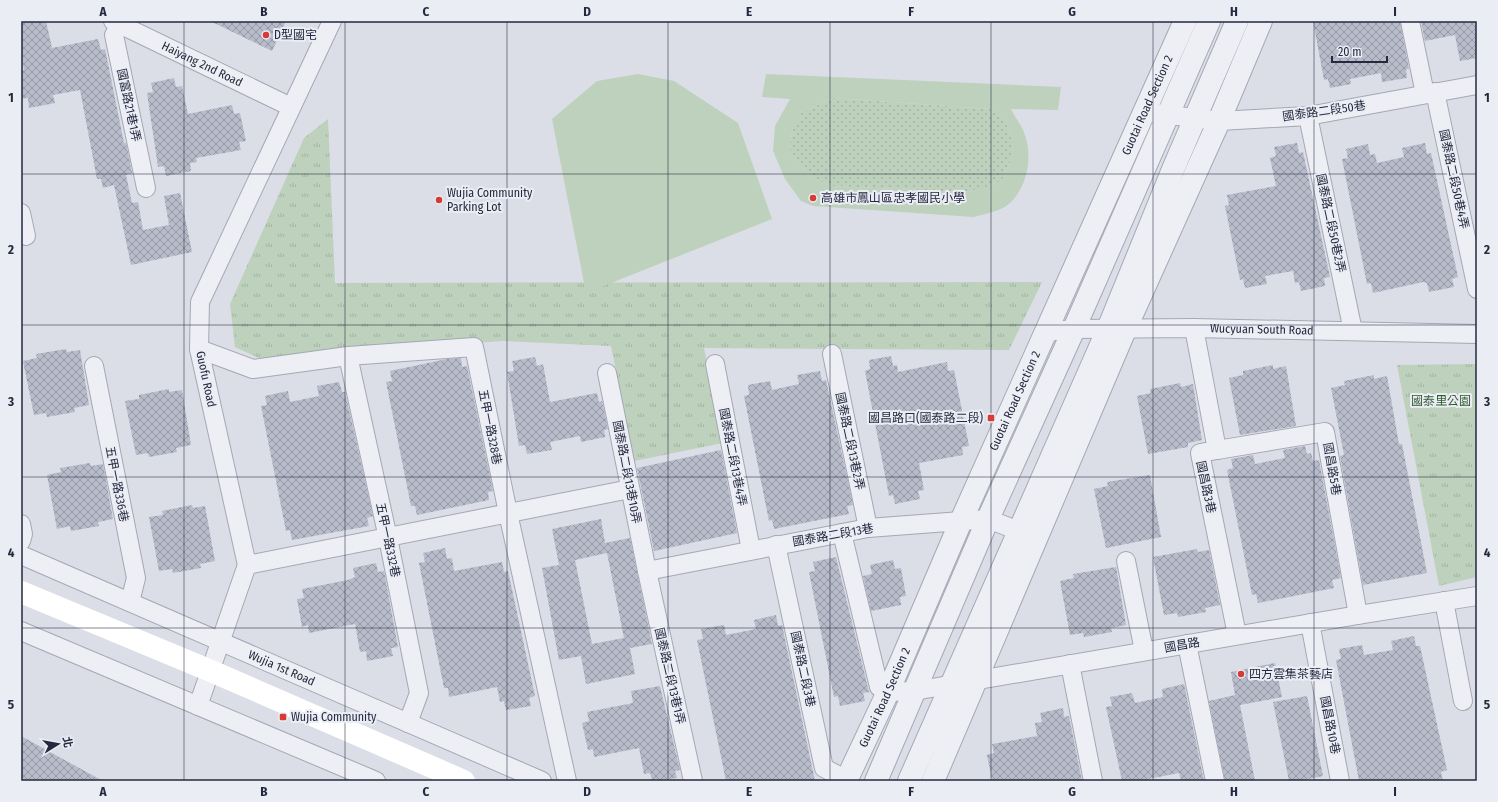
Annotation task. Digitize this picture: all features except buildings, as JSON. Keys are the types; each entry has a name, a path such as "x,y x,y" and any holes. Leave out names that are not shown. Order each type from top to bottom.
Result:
{"main road":[{"path":"21,592 211,671 464,781"}],"street":[{"name":"Guofu Road","path":"247,565 199,349 200,302 332,21"},
{"name":"Guotai Road Section 2","path":"846,780 888,692 961,521 1185,21"},
{"name":"Guotai Road Section 2","path":"876,781 988,519 1169,115 1209,21"},
{"path":"933,781 1117,330 1195,119 1237,21"},
{"path":"909,781 1019,531 1219,121 1261,21"},
{"name":"國泰路二段50巷4弄","path":"1410,21 1430,93 1477,289"},
{"name":"Haiyang 2nd Road","path":"117,23 291,107"},
{"name":"國富路21巷1弄","path":"117,23 114,35 146,188"},
{"name":"國泰路二段50巷","path":"1145,112 1219,121 1308,116 1477,85"},
{"name":"國泰路二段50巷2弄","path":"1308,116 1353,331"},
{"path":"21,213 26,236"},
{"name":"Wucyuan South Road","path":"1046,332 1074,329 1117,330 1194,328 1477,334"},
{"name":"國昌路3巷","path":"1194,328 1217,450 1200,454 1237,635"},
{"name":"五甲一路328巷","path":"199,349 253,369 348,356 474,347 508,513 567,781"},
{"name":"國泰路二段13巷2弄","path":"832,354 868,528"},
{"name":"五甲一路332巷","path":"348,356 388,538 419,693 408,723"},
{"name":"國泰路二段13巷4弄","path":"715,364 751,550"},
{"name":"五甲一路336巷","path":"94,366 136,578 130,602"},
{"name":"國泰路二段13巷10弄","path":"608,373 646,571"},
{"name":"國昌路5巷","path":"1217,450 1325,432 1358,615"},
{"path":"198,706 247,565 630,489"},
{"name":"國泰路二段13巷","path":"646,571 868,528 988,519 1019,531"},
{"path":"21,524 23,534 21,541"},
{"path":"842,533 879,687 888,692"},
{"name":"國泰路二段3巷","path":"776,545 824,768 846,780"},
{"name":"Wujia 1st Road","path":"21,555 542,781"},
{"path":"1126,561 1144,651"},
{"name":"國泰路二段13巷1弄","path":"646,571 693,781"},
{"name":"國昌路","path":"888,692 914,691 1237,635 1477,596"},
{"path":"1444,602 1463,701"},
{"name":"國昌路10巷","path":"1310,623 1340,781"},
{"path":"21,631 376,781"},
{"path":"1187,644 1215,781"},
{"path":"1070,664 1093,781"}],"green space":[{"path":"638,74 674,81 738,123 772,219 586,293 552,119 597,81"},
{"path":"766,74 1061,87 1058,110 1011,109 1022,127 1026,139 1028,148 1028,166 1026,176 1023,184 1009,204 995,211 974,217 813,206 801,201 785,179 773,151 775,126 790,99 762,97","holes":["834,98 990,109 1006,122 1014,143 1010,162 1002,180 984,189 961,192 832,186 810,177 797,162 789,148 793,127 802,112"]},
{"path":"834,98 990,109 1006,122 1014,143 1010,162 1002,180 984,189 961,192 832,186 810,177 797,162 789,148 793,127 802,112"},
{"path":"328,119 335,283 1042,282 1009,350 704,348 723,443 634,461 611,346 503,341 259,358 235,347 230,304 304,138"},
{"name":"國泰里公園","path":"1477,364 1477,577 1439,586 1397,365"}],"place":[{"name":"D型國宅","path":"266,35"},
{"name":"高雄市鳳山區忠孝國民小學","path":"813,198"},
{"name":"Wujia Community Parking Lot","path":"439,200"},
{"name":"國昌路口(國泰路二段)","path":"991,418"},
{"name":"四方雲集茶藝店","path":"1241,674"},
{"name":"Wujia Community","path":"283,717"}]}
